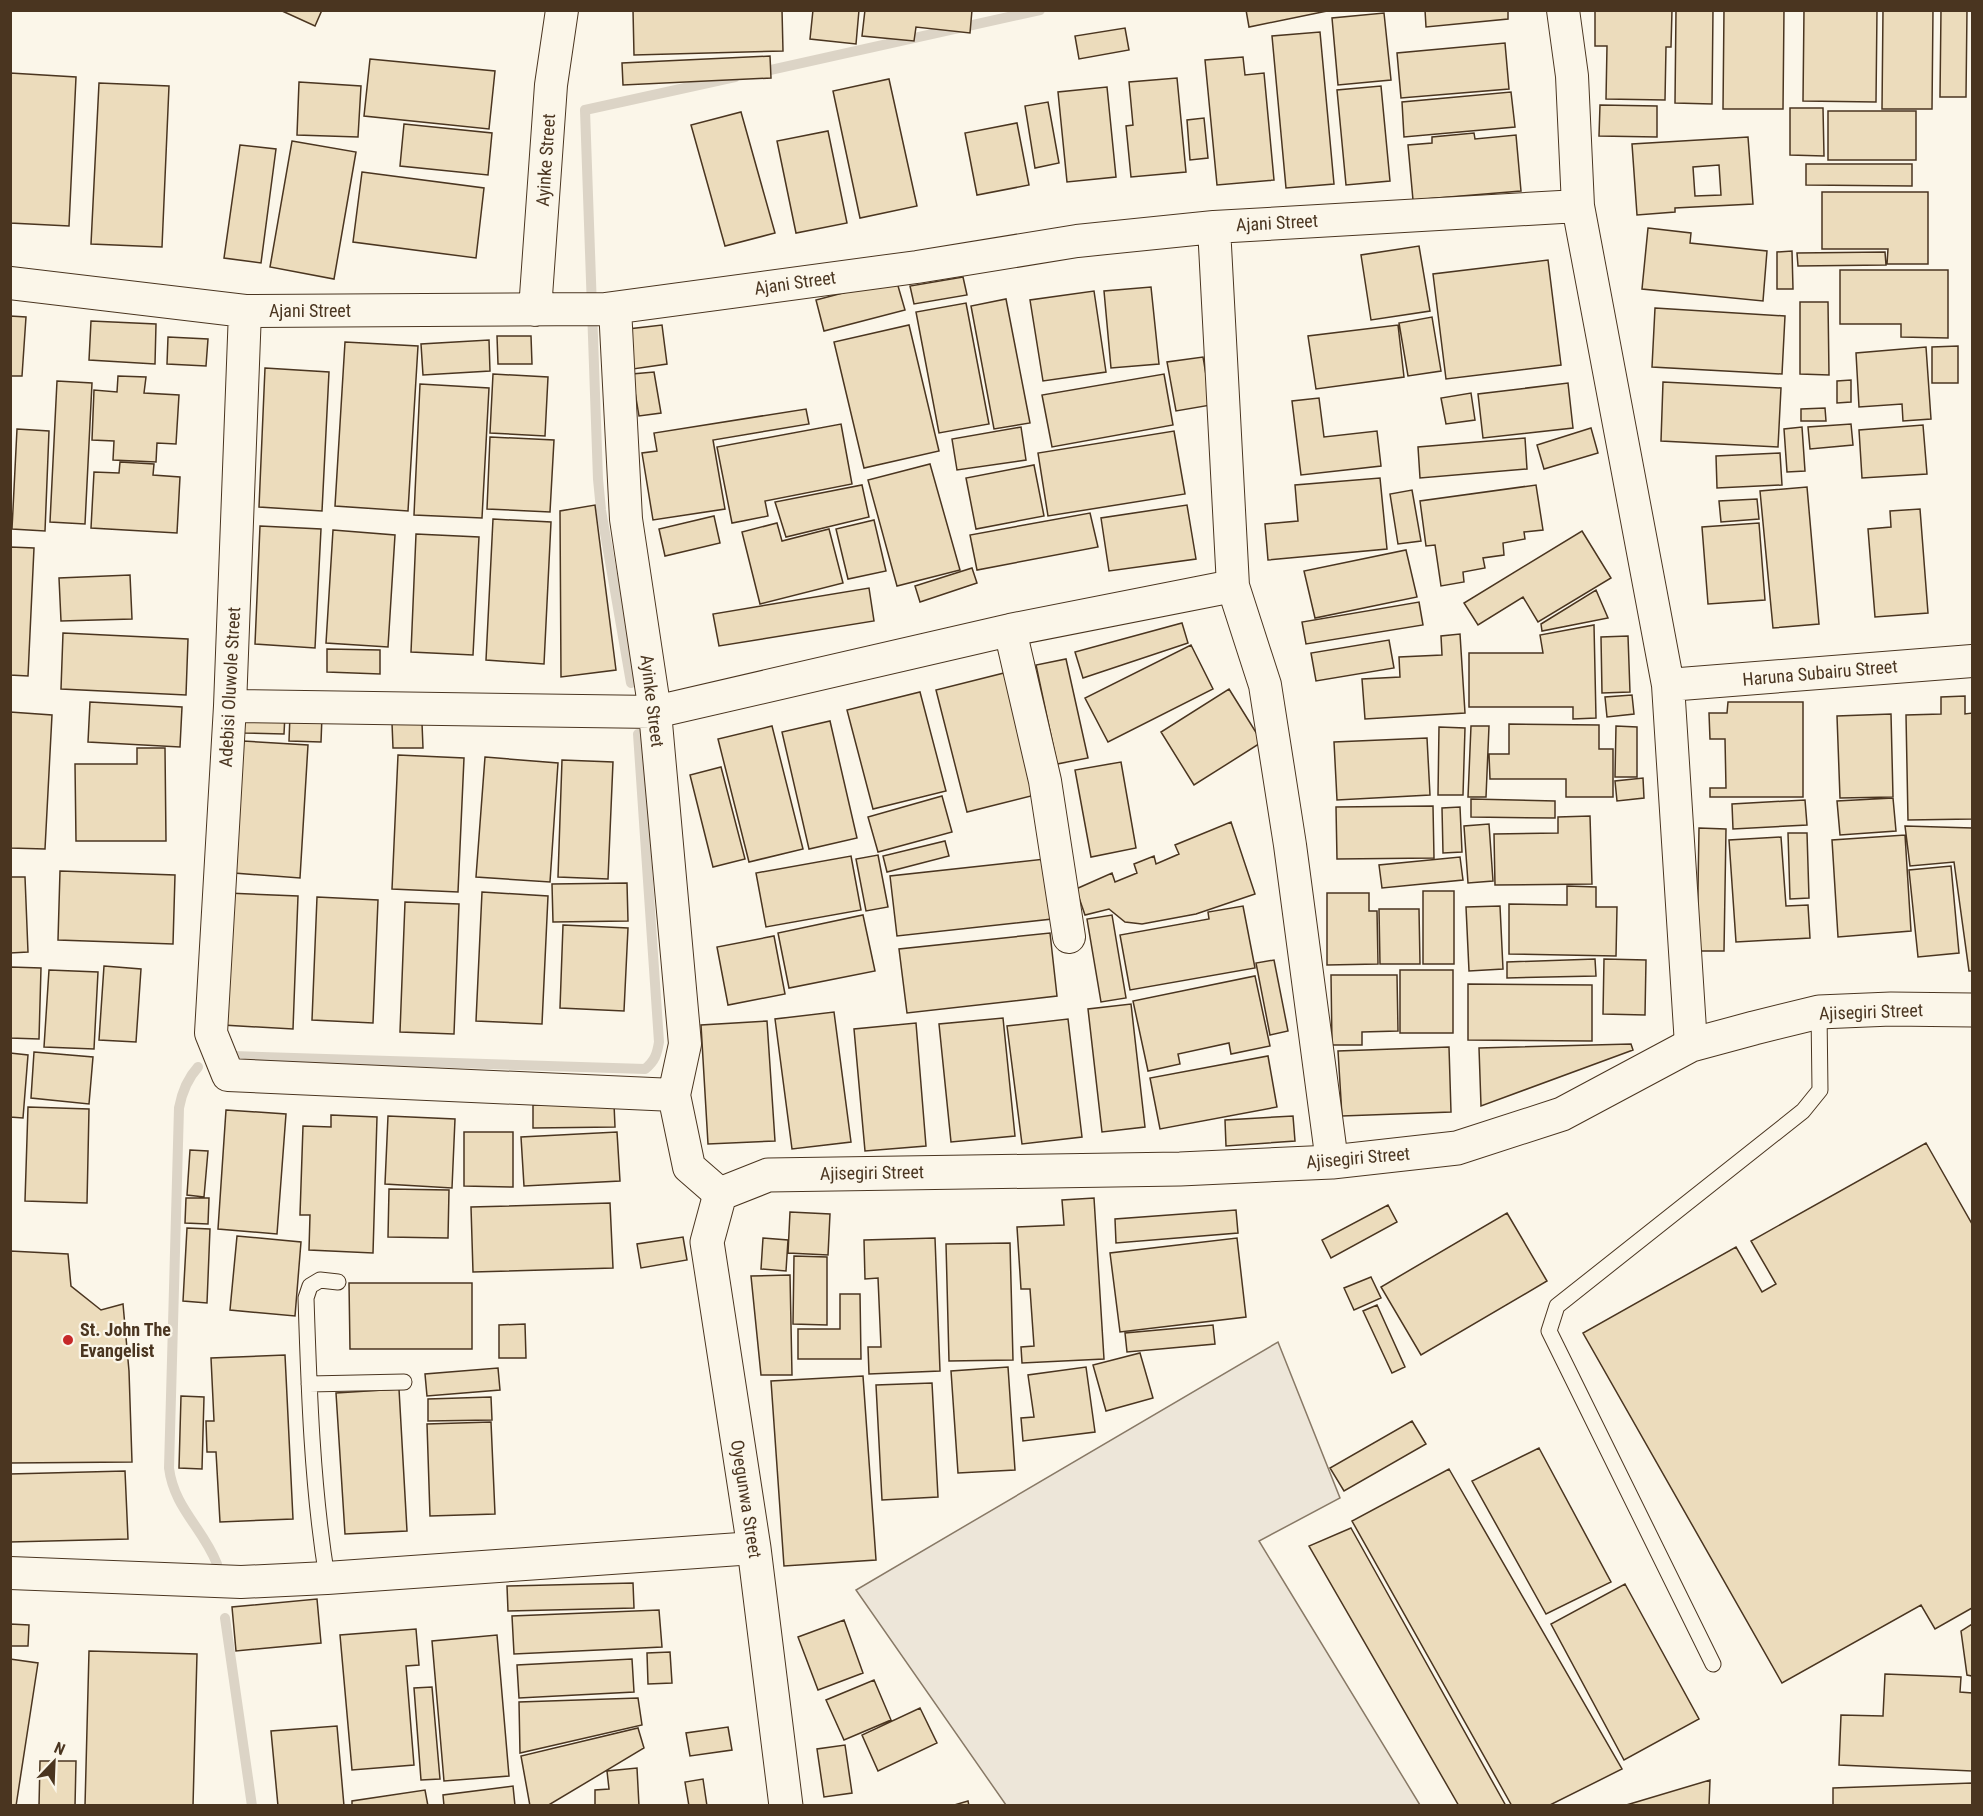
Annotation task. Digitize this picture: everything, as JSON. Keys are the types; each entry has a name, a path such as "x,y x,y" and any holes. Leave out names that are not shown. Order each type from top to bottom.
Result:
{"street":[{"name":"Ayinke Street","path":"536,310 551,86 562,10"},
{"path":"1563,10 1572,76 1578,206 1668,685 1691,1045"},
{"name":"Ajani Street","path":"10,283 245,311 599,308 917,267 1077,242 1214,227 1578,206"},
{"path":"1214,227 1233,586 1265,685 1291,857 1332,1162"},
{"name":"Ayinke Street","path":"599,308 626,519 655,712 685,1044 674,1095"},
{"name":"Adebisi Oluwole Street","path":"245,311 230,706 211,1033 228,1075 674,1095"},
{"path":"230,706 655,712 1010,630 1233,586"},
{"path":"1010,630 1045,781 1068,937"},
{"name":"Haruna Subairu Street","path":"1668,685 1972,661"},
{"name":"Ajisegiri Street","path":"720,1194 768,1175 1180,1169 1332,1162 1457,1148 1562,1114 1691,1045 1819,1012 1972,1010"},
{"path":"674,1095 689,1167 720,1194"},
{"name":"Oyegunwa Street","path":"720,1194 707,1242 754,1548 786,1806"},
{"path":"10,1573 241,1582 754,1548"}],"lane":[{"path":"1713,1664 1549,1330 1557,1306 1803,1111 1820,1089 1819,1012"},
{"path":"327,1578 322,1545 309,1384 306,1299 310,1286 320,1280 338,1282"},
{"path":"309,1384 404,1382"}],"shaded area":[{"path":"1278,1342 1340,1498 1259,1541 1420,1805 1006,1805 856,1590"}],"building":[{"path":"280,10 322,10 315,26"},
{"path":"633,10 782,10 783,51 634,55"},
{"path":"813,10 859,10 856,44 810,39"},
{"path":"865,10 972,10 970,33 916,27 914,41 862,36"},
{"path":"1246,10 1332,10 1249,27"},
{"path":"1425,10 1508,10 1508,19 1426,27"},
{"path":"1595,10 1672,10 1671,47 1666,47 1665,100 1606,99 1607,46 1595,46"},
{"path":"1676,10 1713,10 1712,104 1675,103"},
{"path":"1724,10 1784,10 1783,109 1723,109"},
{"path":"1804,10 1877,10 1876,102 1803,101"},
{"path":"1883,10 1933,10 1932,109 1882,109"},
{"path":"1941,10 1967,10 1966,97 1940,97"},
{"path":"1384,13 1391,80 1338,85 1332,18"},
{"path":"1125,28 1129,50 1079,59 1075,36"},
{"path":"1320,32 1334,184 1286,188 1272,36"},
{"path":"1505,43 1509,89 1401,98 1397,53"},
{"path":"770,56 771,78 623,85 622,63"},
{"path":"1243,57 1245,75 1264,73 1274,180 1217,185 1205,60"},
{"path":"370,59 495,71 489,129 364,116"},
{"path":"10,73 76,77 69,226 10,223"},
{"path":"1177,78 1186,172 1131,177 1126,126 1133,125 1129,82"},
{"path":"889,79 917,206 860,218 833,91"},
{"path":"299,82 361,86 358,137 297,135"},
{"path":"99,83 169,86 162,247 91,244"},
{"path":"1381,86 1390,181 1346,185 1337,90"},
{"path":"1107,87 1116,177 1067,182 1058,92"},
{"path":"1511,92 1515,127 1404,137 1402,102"},
{"path":"1048,102 1059,163 1035,168 1025,106"},
{"path":"1600,105 1657,106 1657,137 1599,136"},
{"path":"1790,108 1823,108 1824,156 1790,155"},
{"path":"1828,111 1916,111 1916,160 1828,160"},
{"path":"741,112 775,233 725,246 691,125"},
{"path":"1204,118 1208,158 1190,160 1187,120"},
{"path":"1017,123 1029,185 977,195 965,133"},
{"path":"404,124 492,133 488,175 400,166"},
{"path":"828,131 847,223 796,233 777,141"},
{"path":"1474,133 1475,139 1516,135 1521,191 1413,200 1408,145 1432,143 1432,137"},
{"path":"1748,137 1753,204 1675,208 1675,212 1637,215 1632,144","holes":["1719,165 1721,195 1695,196 1693,167"]},
{"path":"292,141 356,152 334,279 270,267"},
{"path":"240,145 276,149 261,263 224,258"},
{"path":"1806,164 1912,164 1912,186 1806,185"},
{"path":"362,172 484,188 476,258 353,242"},
{"path":"1822,192 1928,192 1928,264 1887,264 1888,249 1822,249"},
{"path":"1648,228 1691,233 1690,243 1767,251 1763,301 1642,289"},
{"path":"1419,246 1430,311 1371,320 1361,255"},
{"path":"1792,251 1793,289 1777,289 1777,252"},
{"path":"1885,252 1886,265 1798,266 1797,253"},
{"path":"1548,260 1561,365 1446,379 1433,274"},
{"path":"1840,270 1948,270 1948,338 1901,337 1901,324 1840,324"},
{"path":"963,277 967,295 914,304 910,286"},
{"path":"896,279 905,310 824,331 816,300"},
{"path":"1151,287 1159,364 1111,368 1104,291"},
{"path":"1094,291 1106,372 1043,381 1030,300"},
{"path":"1006,299 1030,423 994,429 971,306"},
{"path":"1800,302 1828,302 1829,375 1800,374"},
{"path":"966,303 989,424 939,433 916,312"},
{"path":"1655,308 1785,316 1782,374 1652,367"},
{"path":"10,316 26,317 22,376 10,376"},
{"path":"1432,317 1441,371 1408,376 1399,323"},
{"path":"91,321 156,324 155,364 89,360"},
{"path":"662,325 667,364 633,369 628,329"},
{"path":"909,325 939,451 864,468 834,342"},
{"path":"1398,325 1404,377 1316,389 1308,336"},
{"path":"497,336 531,336 532,364 498,364"},
{"path":"168,337 208,339 206,366 167,364"},
{"path":"489,340 490,371 423,375 421,344"},
{"path":"345,342 418,346 408,511 335,506"},
{"path":"1958,346 1958,383 1932,383 1932,347"},
{"path":"1926,347 1931,419 1903,421 1902,404 1859,407 1856,353"},
{"path":"1203,357 1211,405 1176,411 1167,362"},
{"path":"265,368 329,372 322,511 259,507"},
{"path":"654,372 661,413 639,416 632,374"},
{"path":"493,374 548,377 545,436 490,433"},
{"path":"1164,374 1173,425 1052,447 1042,395"},
{"path":"118,376 146,377 144,393 179,395 176,444 157,443 156,462 113,460 114,441 92,440 94,390 117,392"},
{"path":"1851,380 1851,402 1837,403 1837,381"},
{"path":"57,381 92,383 85,524 50,522"},
{"path":"1663,382 1781,388 1778,447 1661,441"},
{"path":"1568,383 1573,428 1483,438 1478,394"},
{"path":"420,384 489,388 482,518 414,515"},
{"path":"1471,393 1475,420 1446,424 1441,398"},
{"path":"1319,398 1324,437 1377,431 1381,466 1301,475 1292,401"},
{"path":"1825,408 1826,421 1801,421 1801,409"},
{"path":"806,409 809,424 713,440 725,509 653,520 642,453 657,451 654,433"},
{"path":"841,424 852,484 765,501 768,516 732,523 717,447"},
{"path":"1851,424 1853,445 1810,449 1808,427"},
{"path":"1923,425 1927,474 1862,478 1859,430"},
{"path":"1021,427 1026,460 957,470 952,439"},
{"path":"1802,427 1805,471 1787,472 1784,429"},
{"path":"1591,428 1598,453 1544,469 1537,445"},
{"path":"17,429 49,431 45,531 12,529"},
{"path":"1174,431 1185,494 1048,516 1038,453"},
{"path":"490,437 554,440 550,512 487,509"},
{"path":"1525,438 1527,469 1420,478 1418,447"},
{"path":"1780,453 1782,485 1717,488 1716,456"},
{"path":"120,462 154,464 153,475 180,477 177,533 91,528 94,472 119,473"},
{"path":"930,464 960,570 897,586 868,480"},
{"path":"1034,465 1044,516 976,529 966,478"},
{"path":"1380,478 1387,549 1268,560 1265,524 1298,521 1295,485"},
{"path":"862,485 869,517 786,537 775,502"},
{"path":"1536,485 1543,530 1524,532 1525,539 1503,543 1504,555 1483,558 1485,568 1463,572 1464,582 1441,586 1435,545 1426,546 1420,501"},
{"path":"1807,487 1819,624 1773,628 1760,491"},
{"path":"1412,490 1421,541 1398,544 1390,494"},
{"path":"1757,499 1759,519 1721,522 1719,501"},
{"path":"595,505 616,670 561,677 560,511"},
{"path":"1187,505 1196,559 1109,571 1101,518"},
{"path":"1920,509 1928,613 1875,617 1868,529 1891,527 1890,511"},
{"path":"1090,513 1098,547 977,570 970,535"},
{"path":"714,516 720,543 665,556 659,529"},
{"path":"493,519 551,522 544,664 486,660"},
{"path":"874,520 886,571 848,579 836,529"},
{"path":"777,523 782,541 829,529 843,583 760,604 742,532"},
{"path":"1759,523 1765,600 1708,604 1702,527"},
{"path":"260,526 321,529 315,648 255,644"},
{"path":"333,530 395,535 388,647 326,643"},
{"path":"1582,531 1611,578 1538,622 1523,597 1478,625 1464,603"},
{"path":"416,534 479,537 473,655 411,652"},
{"path":"10,547 34,548 28,676 10,675"},
{"path":"1406,550 1417,597 1315,618 1304,571"},
{"path":"972,568 977,583 920,602 915,586"},
{"path":"130,575 132,619 61,621 59,578"},
{"path":"869,588 874,621 719,646 713,614"},
{"path":"1596,590 1608,618 1542,631 1541,624"},
{"path":"1419,602 1423,625 1306,644 1302,622"},
{"path":"1182,623 1188,643 1083,678 1075,652"},
{"path":"1594,625 1596,718 1573,719 1573,707 1469,707 1469,653 1543,653 1540,635"},
{"path":"63,633 188,639 186,695 61,689"},
{"path":"1460,634 1465,713 1365,719 1362,679 1400,677 1399,657 1442,655 1441,636"},
{"path":"1628,636 1630,692 1602,693 1601,637"},
{"path":"1389,640 1394,668 1316,681 1311,653"},
{"path":"1191,645 1213,689 1108,742 1085,698"},
{"path":"327,649 380,650 380,674 327,672"},
{"path":"1066,659 1088,758 1057,764 1036,665"},
{"path":"1012,671 1043,793 967,812 936,690"},
{"path":"1229,689 1262,742 1194,785 1161,732"},
{"path":"920,692 946,791 873,809 847,710"},
{"path":"1632,695 1634,714 1607,717 1605,697"},
{"path":"1965,696 1965,714 1972,713 1972,819 1908,820 1906,715 1941,714 1941,697"},
{"path":"90,702 182,707 180,747 88,742"},
{"path":"1728,702 1803,702 1803,797 1710,797 1710,788 1726,788 1725,739 1710,739 1709,713 1727,713"},
{"path":"10,712 52,715 45,849 10,848"},
{"path":"245,713 285,714 284,734 244,733"},
{"path":"1891,714 1893,797 1840,798 1837,716"},
{"path":"290,715 322,716 321,742 289,741"},
{"path":"830,721 857,838 809,849 782,732"},
{"path":"392,723 422,723 423,748 393,748"},
{"path":"1509,724 1599,725 1599,749 1613,749 1613,797 1566,797 1566,779 1490,779 1489,754 1509,754"},
{"path":"772,726 803,849 749,862 718,739"},
{"path":"1471,726 1489,726 1486,797 1468,797"},
{"path":"1616,726 1637,727 1637,777 1615,777"},
{"path":"1439,727 1465,728 1463,795 1438,795"},
{"path":"1427,738 1430,795 1337,800 1334,742"},
{"path":"243,741 308,745 300,878 234,873"},
{"path":"137,748 165,748 166,841 76,841 75,764 137,764"},
{"path":"398,755 464,758 458,892 392,889"},
{"path":"485,757 558,763 550,882 476,877"},
{"path":"562,760 613,762 608,879 558,877"},
{"path":"1121,762 1136,848 1091,857 1075,770"},
{"path":"721,767 745,859 713,867 690,775"},
{"path":"1643,778 1644,798 1617,801 1615,781"},
{"path":"942,796 952,832 878,852 868,817"},
{"path":"1893,798 1896,831 1840,835 1837,801"},
{"path":"1471,799 1555,801 1555,818 1471,817"},
{"path":"1805,800 1807,825 1733,829 1732,804"},
{"path":"1433,806 1434,858 1337,859 1336,807"},
{"path":"1460,807 1462,852 1443,853 1442,808"},
{"path":"1590,816 1592,884 1495,885 1494,834 1558,833 1558,817"},
{"path":"1231,822 1255,894 1196,914 1142,924 1125,922 1109,909 1085,915 1076,889 1112,873 1115,882 1137,873 1134,864 1154,856 1156,864 1179,854 1175,845"},
{"path":"1489,824 1493,881 1468,883 1464,826"},
{"path":"1905,826 1972,828 1972,971 1969,971 1954,862 1910,866"},
{"path":"1699,828 1726,829 1724,951 1697,951"},
{"path":"1788,833 1807,833 1809,898 1790,899"},
{"path":"1905,835 1911,931 1838,937 1832,840"},
{"path":"1781,837 1786,906 1808,905 1810,938 1736,942 1729,840"},
{"path":"945,841 949,856 887,872 883,856"},
{"path":"878,855 888,907 866,911 856,859"},
{"path":"851,856 861,910 766,927 756,873"},
{"path":"1460,857 1463,880 1382,888 1379,865"},
{"path":"1045,859 1052,919 897,936 890,876"},
{"path":"1951,866 1959,953 1918,957 1909,870"},
{"path":"60,871 175,875 173,944 58,940"},
{"path":"10,877 25,877 28,952 10,953"},
{"path":"627,883 628,921 553,922 552,884"},
{"path":"1567,886 1596,887 1596,907 1617,907 1616,956 1509,954 1509,904 1567,905"},
{"path":"1423,891 1454,891 1454,964 1423,964"},
{"path":"482,892 548,896 542,1024 476,1021"},
{"path":"227,893 298,896 293,1029 223,1025"},
{"path":"1327,893 1369,893 1369,911 1377,911 1378,964 1327,965"},
{"path":"317,897 378,900 373,1023 312,1020"},
{"path":"405,902 459,904 454,1034 400,1032"},
{"path":"1243,906 1255,968 1130,990 1120,935 1209,919 1208,912"},
{"path":"1500,906 1503,969 1469,971 1466,907"},
{"path":"1379,909 1419,909 1420,964 1380,964"},
{"path":"863,915 875,971 789,988 778,933"},
{"path":"1112,915 1126,998 1101,1002 1087,919"},
{"path":"563,925 628,928 624,1011 560,1008"},
{"path":"1050,933 1057,996 907,1013 899,949"},
{"path":"774,936 785,994 728,1005 717,947"},
{"path":"1595,959 1596,976 1507,978 1507,962"},
{"path":"1604,959 1646,960 1645,1015 1603,1014"},
{"path":"1274,960 1288,1031 1270,1035 1256,963"},
{"path":"104,966 141,969 136,1042 99,1040"},
{"path":"10,967 41,968 39,1039 10,1038"},
{"path":"49,970 98,972 94,1049 44,1047"},
{"path":"1400,970 1453,970 1453,1033 1400,1033"},
{"path":"1331,975 1397,975 1398,1031 1362,1032 1362,1045 1332,1045"},
{"path":"1255,976 1270,1046 1231,1054 1229,1043 1178,1054 1180,1064 1148,1071 1133,1001"},
{"path":"1468,984 1592,985 1592,1041 1468,1040"},
{"path":"1131,1004 1145,1127 1102,1132 1088,1009"},
{"path":"834,1012 851,1142 792,1149 775,1019"},
{"path":"1003,1018 1015,1136 951,1142 939,1024"},
{"path":"1068,1019 1082,1137 1022,1144 1007,1026"},
{"path":"767,1021 775,1141 708,1144 701,1025"},
{"path":"916,1023 926,1146 865,1151 854,1029"},
{"path":"1631,1044 1633,1050 1481,1106 1479,1048"},
{"path":"1449,1047 1451,1112 1342,1116 1338,1051"},
{"path":"34,1052 93,1057 89,1104 31,1098"},
{"path":"10,1053 28,1055 23,1118 10,1117"},
{"path":"1268,1056 1277,1107 1160,1129 1150,1078"},
{"path":"614,1104 615,1127 533,1128 533,1105"},
{"path":"28,1107 89,1109 87,1203 25,1201"},
{"path":"226,1110 286,1114 277,1234 218,1229"},
{"path":"331,1115 377,1117 373,1253 309,1250 310,1215 300,1215 303,1126 331,1127"},
{"path":"388,1116 455,1119 452,1188 385,1184"},
{"path":"1293,1116 1295,1141 1226,1146 1225,1120"},
{"path":"464,1132 513,1132 513,1187 464,1186"},
{"path":"617,1132 620,1181 524,1186 521,1137"},
{"path":"1926,1143 1972,1224 1972,1608 1935,1629 1921,1605 1782,1683 1583,1333 1736,1247 1762,1292 1776,1284 1751,1241"},
{"path":"190,1150 208,1151 204,1197 187,1195"},
{"path":"389,1189 449,1190 448,1238 388,1237"},
{"path":"186,1198 209,1198 208,1224 185,1223"},
{"path":"1094,1198 1104,1359 1022,1363 1021,1347 1034,1346 1030,1289 1021,1289 1017,1227 1064,1225 1062,1200"},
{"path":"610,1203 613,1268 473,1272 471,1207"},
{"path":"1388,1205 1397,1222 1331,1258 1322,1240"},
{"path":"1236,1210 1238,1233 1116,1243 1115,1219"},
{"path":"790,1212 830,1214 828,1255 788,1253"},
{"path":"1507,1213 1547,1281 1421,1355 1381,1287"},
{"path":"187,1228 210,1229 207,1303 183,1301"},
{"path":"237,1236 301,1242 295,1316 230,1310"},
{"path":"683,1237 687,1260 641,1268 637,1244"},
{"path":"763,1238 788,1240 786,1271 761,1269"},
{"path":"935,1238 940,1371 869,1374 868,1347 881,1347 878,1278 865,1279 864,1240"},
{"path":"1237,1238 1246,1317 1120,1332 1110,1253"},
{"path":"1010,1243 1013,1360 949,1361 946,1244"},
{"name":"St. John The Evangelist","path":"10,1251 68,1254 71,1286 101,1310 123,1304 129,1371 132,1462 10,1463"},
{"path":"794,1256 827,1257 827,1325 793,1324"},
{"path":"790,1275 792,1375 761,1375 751,1276"},
{"path":"1371,1277 1381,1298 1354,1310 1344,1288"},
{"path":"349,1283 472,1283 472,1349 350,1349"},
{"path":"840,1294 860,1294 861,1359 798,1359 798,1329 840,1329"},
{"path":"1377,1305 1405,1367 1392,1373 1363,1311"},
{"path":"525,1324 526,1358 499,1358 499,1325"},
{"path":"1213,1325 1215,1344 1127,1352 1125,1333"},
{"path":"1140,1353 1153,1398 1106,1411 1093,1365"},
{"path":"285,1355 293,1519 220,1522 216,1452 207,1452 206,1421 214,1421 211,1358"},
{"path":"1008,1367 1015,1470 958,1473 951,1371"},
{"path":"1086,1367 1095,1432 1023,1441 1021,1418 1034,1417 1028,1375"},
{"path":"498,1368 500,1390 427,1396 425,1374"},
{"path":"863,1376 876,1560 784,1566 771,1381"},
{"path":"932,1383 938,1497 882,1500 876,1385"},
{"path":"399,1389 407,1531 345,1534 336,1393"},
{"path":"181,1396 204,1397 202,1469 179,1468"},
{"path":"491,1397 492,1420 428,1421 428,1399"},
{"path":"1412,1421 1426,1444 1344,1491 1330,1468"},
{"path":"491,1422 495,1514 430,1516 427,1424"},
{"path":"1539,1448 1611,1582 1546,1614 1472,1481"},
{"path":"1449,1469 1622,1769 1548,1806 1512,1806 1352,1521"},
{"path":"125,1471 128,1539 10,1542 10,1474"},
{"path":"1351,1528 1506,1806 1459,1806 1309,1546"},
{"path":"633,1583 634,1608 508,1611 507,1586"},
{"path":"1625,1584 1699,1719 1624,1760 1551,1624"},
{"path":"317,1599 321,1643 236,1651 232,1607"},
{"path":"659,1610 662,1647 514,1654 512,1616"},
{"path":"844,1620 863,1673 818,1690 798,1637"},
{"path":"10,1624 29,1625 28,1646 10,1646"},
{"path":"1972,1624 1972,1676 1967,1675 1961,1631"},
{"path":"416,1629 419,1665 406,1666 414,1765 352,1770 340,1635"},
{"path":"497,1635 509,1776 444,1781 432,1641"},
{"path":"89,1651 197,1654 193,1806 85,1806"},
{"path":"670,1652 672,1683 648,1684 647,1653"},
{"path":"10,1659 38,1663 16,1806 10,1805"},
{"path":"632,1659 634,1692 519,1698 517,1665"},
{"path":"1885,1674 1961,1677 1960,1692 1972,1693 1972,1771 1839,1765 1841,1715 1883,1716"},
{"path":"874,1680 891,1720 844,1740 826,1700"},
{"path":"432,1687 440,1779 421,1780 414,1688"},
{"path":"638,1698 642,1725 520,1753 519,1702"},
{"path":"920,1708 937,1743 878,1771 862,1735"},
{"path":"337,1726 344,1806 278,1806 271,1731"},
{"path":"728,1727 732,1750 690,1756 686,1733"},
{"path":"638,1728 644,1748 547,1806 530,1806 521,1756"},
{"path":"845,1745 852,1793 824,1797 817,1749"},
{"path":"40,1761 76,1761 75,1806 39,1806"},
{"path":"637,1768 639,1806 595,1806 595,1790 609,1789 607,1771"},
{"path":"703,1779 707,1806 689,1806 685,1782"},
{"path":"1710,1780 1709,1806 1623,1806"},
{"path":"1972,1783 1972,1806 1833,1806 1833,1788"},
{"path":"513,1786 515,1806 444,1806 443,1795"},
{"path":"425,1790 428,1806 352,1806 352,1801"},
{"path":"968,1801 969,1806 951,1806"}],"waterway":[{"path":"757,73 1040,10"},
{"path":"631,683 601,510 598,479 585,110 735,77"},
{"path":"233,1056 645,1069 655,1057 659,1042 638,734"},
{"path":"198,1067 186,1086 179,1108 169,1468 177,1495 217,1564"},
{"path":"225,1618 252,1806"}],"place":[{"name":"St. John The Evangelist","path":"68,1340"}]}
